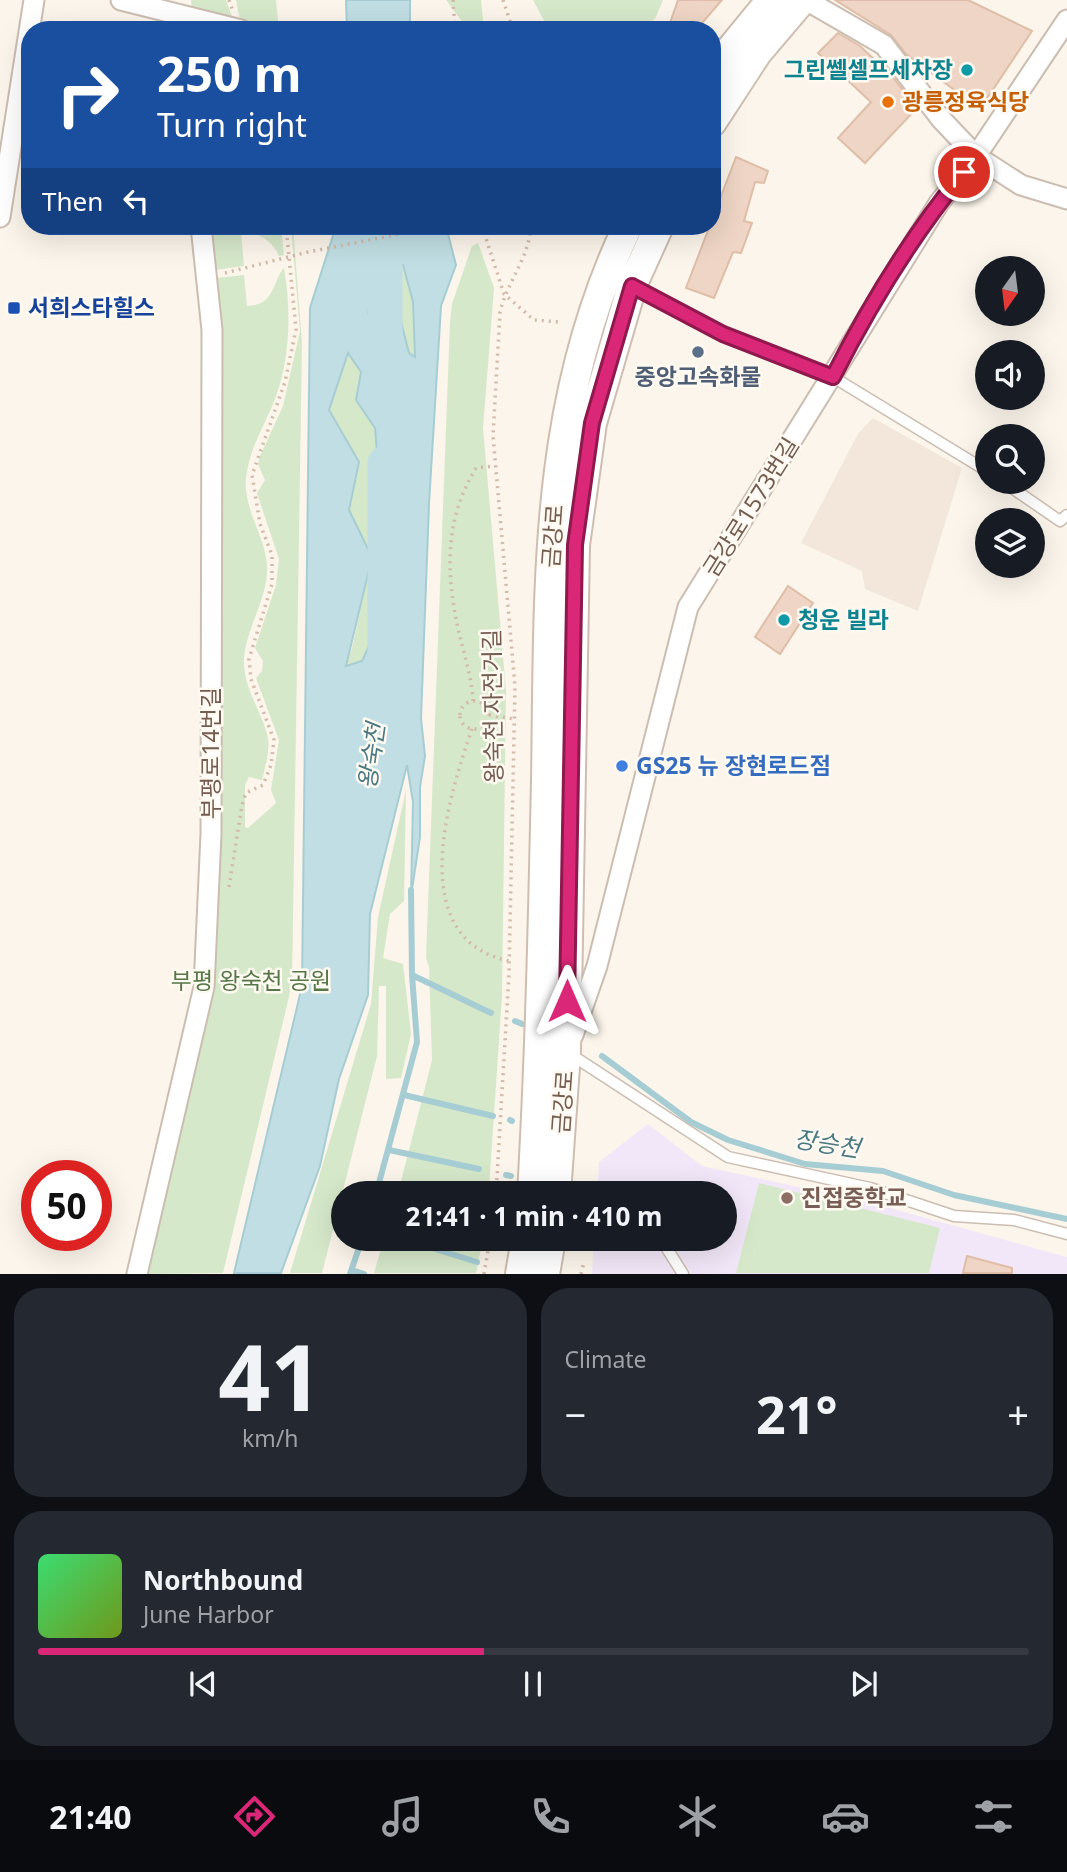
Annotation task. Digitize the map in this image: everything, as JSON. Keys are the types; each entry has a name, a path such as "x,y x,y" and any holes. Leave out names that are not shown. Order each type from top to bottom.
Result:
{"main road":[{"path":"721,61 771,0"},
{"path":"721,108 757,53 804,0"},
{"name":"금강로","path":"533,1181 540,1051 549,587 559,452 583,337 624,235"},
{"name":"금강로","path":"557,1181 566,1052 575,545 592,423 632,286 655,235"},
{"path":"520,1273 524,1251"},
{"path":"545,1273 549,1251"}],"street":[{"path":"31,21 34,0"},
{"path":"804,0 884,45 941,119 976,156 1021,185 1067,199"},
{"path":"126,1 205,21"},
{"name":"금강로1573번길","path":"566,1052 597,966 688,607 939,203 976,156 1067,20"},
{"path":"0,217 21,83"},
{"name":"부평로14번길","path":"137,1273 204,987 211,834 212,330 202,235"}],"lane":[{"path":"632,286 723,334 833,377 975,464"},
{"path":"1021,494 1060,521 1067,515"},
{"path":"566,1052 728,1157 870,1188 954,1216 1014,1220 1067,1234"},
{"path":"669,1251 683,1273"}],"path":[{"path":"453,0 454,21"},
{"path":"502,0 510,21"},
{"path":"242,805 246,793 263,785 271,765 274,740 251,679 248,659 272,584 272,555 260,524 252,475 256,457 285,382 296,329 287,235"},
{"path":"243,271 308,252 395,235"},
{"path":"485,235 504,294 534,320 559,322"},
{"name":"왕숙천 자전거길","path":"497,1181 509,961 515,686 495,466 495,373 504,294 519,272 530,235"},
{"path":"473,701 448,574 448,552 451,530 465,485 476,468 495,466"},
{"path":"473,701 485,706 488,715 483,726 471,729 464,725 460,712 465,705 473,701"},
{"path":"488,715 514,719"},
{"path":"471,729 454,780 443,835 444,887 452,918 469,944 485,956 509,961"},
{"path":"484,1273 488,1251"},
{"path":"581,1273 584,1262"}],"shaded area":[{"path":"873,418 962,468 918,611 865,589 862,571 801,543 858,434"},
{"name":"진접중학교","path":"648,1124 702,1166 872,1203 1067,1257 1067,1274 592,1274 593,1251 737,1251 737,1181 598,1181 599,1162"}],"green space":[{"path":"191,0 226,0 234,21 193,21"},
{"path":"236,0 276,0 278,21 242,21"},
{"path":"446,0 481,0 483,21 461,20"},
{"path":"533,0 663,0 652,21 544,21"},
{"name":"부평 왕숙천 공원","path":"207,235 241,235 244,266 215,270 216,278 244,275 247,306 256,305 272,292 284,268 288,303 288,340 282,375 271,409 252,451 246,478 248,501 265,554 267,577 246,646 244,669 268,738 262,780 249,777 245,785 245,827 248,828 276,803 271,790 279,740 256,678 262,671 263,661 255,648 276,585 279,559 257,493 265,480 258,464 260,456 283,406 300,331 294,235 302,343 292,984 223,1273 147,1274 213,955 223,609 219,410"},
{"name":"부평 왕숙천 공원","path":"256,235 282,235 284,255 279,256 264,238"},
{"path":"478,243 494,288 483,428 506,690 502,996 490,1181 401,1181 432,1060 429,967 426,958 450,323 452,304 472,246"},
{"path":"403,265 413,302 415,358 409,353 401,325 396,391 390,385 379,338 368,313 374,287 374,266"},
{"path":"348,352 361,372 356,400 375,428 380,489 395,547 392,598 362,661 345,667 352,648 372,557 349,510 359,462 329,410"},
{"path":"406,790 404,901 390,914 383,958 403,964 411,1034 401,1078 386,1079 386,986 379,986 377,1056 345,1181 331,1181 331,1237 322,1273 290,1273 371,1004 378,917"},
{"path":"759,1183 940,1228 929,1273 736,1273"},
{"path":"380,1251 481,1251 476,1273 374,1273"}],"water":[{"path":"346,0 410,0 410,21 347,21"},
{"path":"333,235 448,235 456,265 441,306 429,504 421,718 425,756 420,787 420,837 411,896 413,802 407,765 370,914 368,995 339,1079 320,1166 281,1273 234,1273 302,986 310,308","holes":["403,265 413,302 415,357 409,353 401,322 395,390 390,385 379,338 368,313 374,287 374,266","348,353 361,372 356,400 375,428 380,489 395,547 392,598 362,661 346,666 372,557 349,510 359,462 329,410"]}],"building":[{"path":"678,0 722,0 704,21 671,21"},
{"name":"그린쎌셀프세차장","path":"835,0 968,0 1032,31 980,109 906,54 891,35"},
{"path":"838,33 860,46 891,75 917,108 865,163 838,138 871,102 818,53"},
{"path":"736,157 768,171 764,183 755,182 744,221 752,223 741,253 733,252 714,298 686,288 706,235 721,235 721,196"},
{"name":"청운 빌라","path":"788,586 813,603 780,654 755,637"},
{"path":"967,1256 1012,1268 1012,1273 963,1273"}],"waterway":[{"name":"왕숙천","path":"385,235 385,410"},
{"name":"왕숙천","path":"385,463 385,659"},
{"name":"장승천","path":"411,890 412,975 491,1013"},
{"path":"380,1181 417,1042 412,975"},
{"name":"장승천","path":"515,1021 522,1024"},
{"name":"장승천","path":"602,1056 691,1122 728,1140 805,1164 883,1171 954,1195 1067,1219"},
{"path":"404,1095 493,1116"},
{"path":"389,1150 479,1169"},
{"path":"506,1175 511,1176"},
{"path":"350,1274 358,1251"},
{"path":"442,1251 477,1262"},
{"path":"352,1270 364,1274"}],"place":[{"name":"그린쎌셀프세차장","path":"967,70"},
{"name":"광릉정육식당","path":"888,102"},
{"name":"서희스타힐스","path":"14,308"},
{"name":"중앙고속화물","path":"698,352"},
{"name":"청운 빌라","path":"784,620"},
{"name":"GS25 뉴 장현로드점","path":"622,766"},
{"name":"진접중학교","path":"787,1198"}],"route":[{"path":"567,1001 575,545 592,423 632,286 723,334 833,377 852,340 895,271 939,203 964,172"}]}
